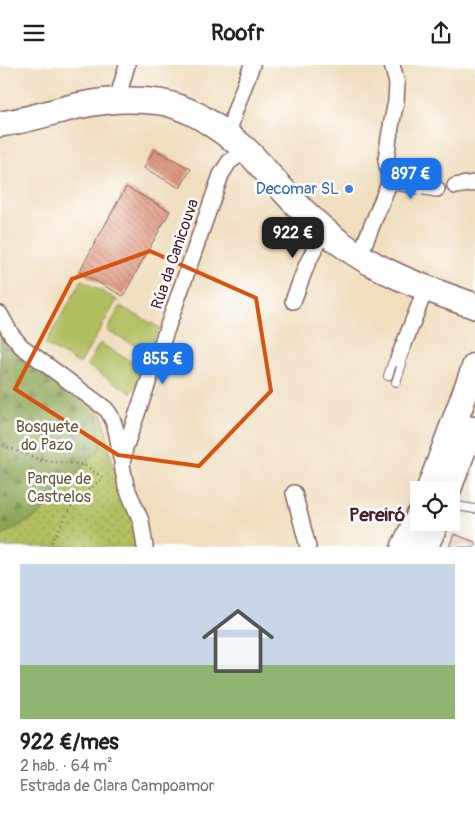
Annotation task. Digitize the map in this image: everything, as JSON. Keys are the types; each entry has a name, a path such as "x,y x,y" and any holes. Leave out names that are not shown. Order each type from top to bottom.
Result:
{"main road":[{"path":"0,124 118,99 162,102 186,109 209,122 237,143 324,231 359,257 391,274 475,306"},
{"path":"432,481 475,366"},
{"path":"451,481 475,417"},
{"path":"404,547 412,531"},
{"path":"425,547 432,531"}],"street":[{"path":"118,99 127,65"},
{"path":"237,143 235,111 252,65"},
{"path":"359,257 390,181 386,161 396,101 397,83 392,65"},
{"name":"Rúa da Canicouva","path":"122,465 125,448 221,175 237,143"},
{"path":"390,181 437,189"},
{"path":"455,186 475,183"},
{"path":"293,301 307,264 324,231"},
{"path":"398,359 426,288"},
{"name":"Rúa da Canicouva","path":"0,314 11,334 21,346 106,409 111,415 126,486 141,521 145,547"},
{"path":"294,493 308,547"}],"lane":[{"path":"388,376 393,361 398,359 402,363 396,382"},
{"path":"460,507 475,509"}],"path":[{"path":"0,441 7,447 41,460 84,465 103,478 74,501 49,547"}],"highlighted area":[{"path":"150,251 256,298 271,391 199,466 118,455 15,389 72,279"}],"green space":[{"path":"82,280 117,300 80,364 45,344"},
{"path":"120,306 160,328 147,352 107,331"},
{"name":"Parque de Castrelos","path":"0,324 103,415 112,460 133,522 138,547 0,547"},
{"name":"Bosquete do Pazo","path":"0,335 5,345 98,416 101,447 38,516 0,536"},
{"path":"100,343 145,370 131,393 87,365"}],"building":[{"path":"154,149 191,169 180,188 144,168"},
{"path":"126,187 170,211 123,296 79,272"},
{"path":"454,534 475,542 475,547 449,547"}],"place":[{"name":"Decomar SL","path":"349,189"}],"district":[{"name":"Pereiró","path":"377,515"}]}
